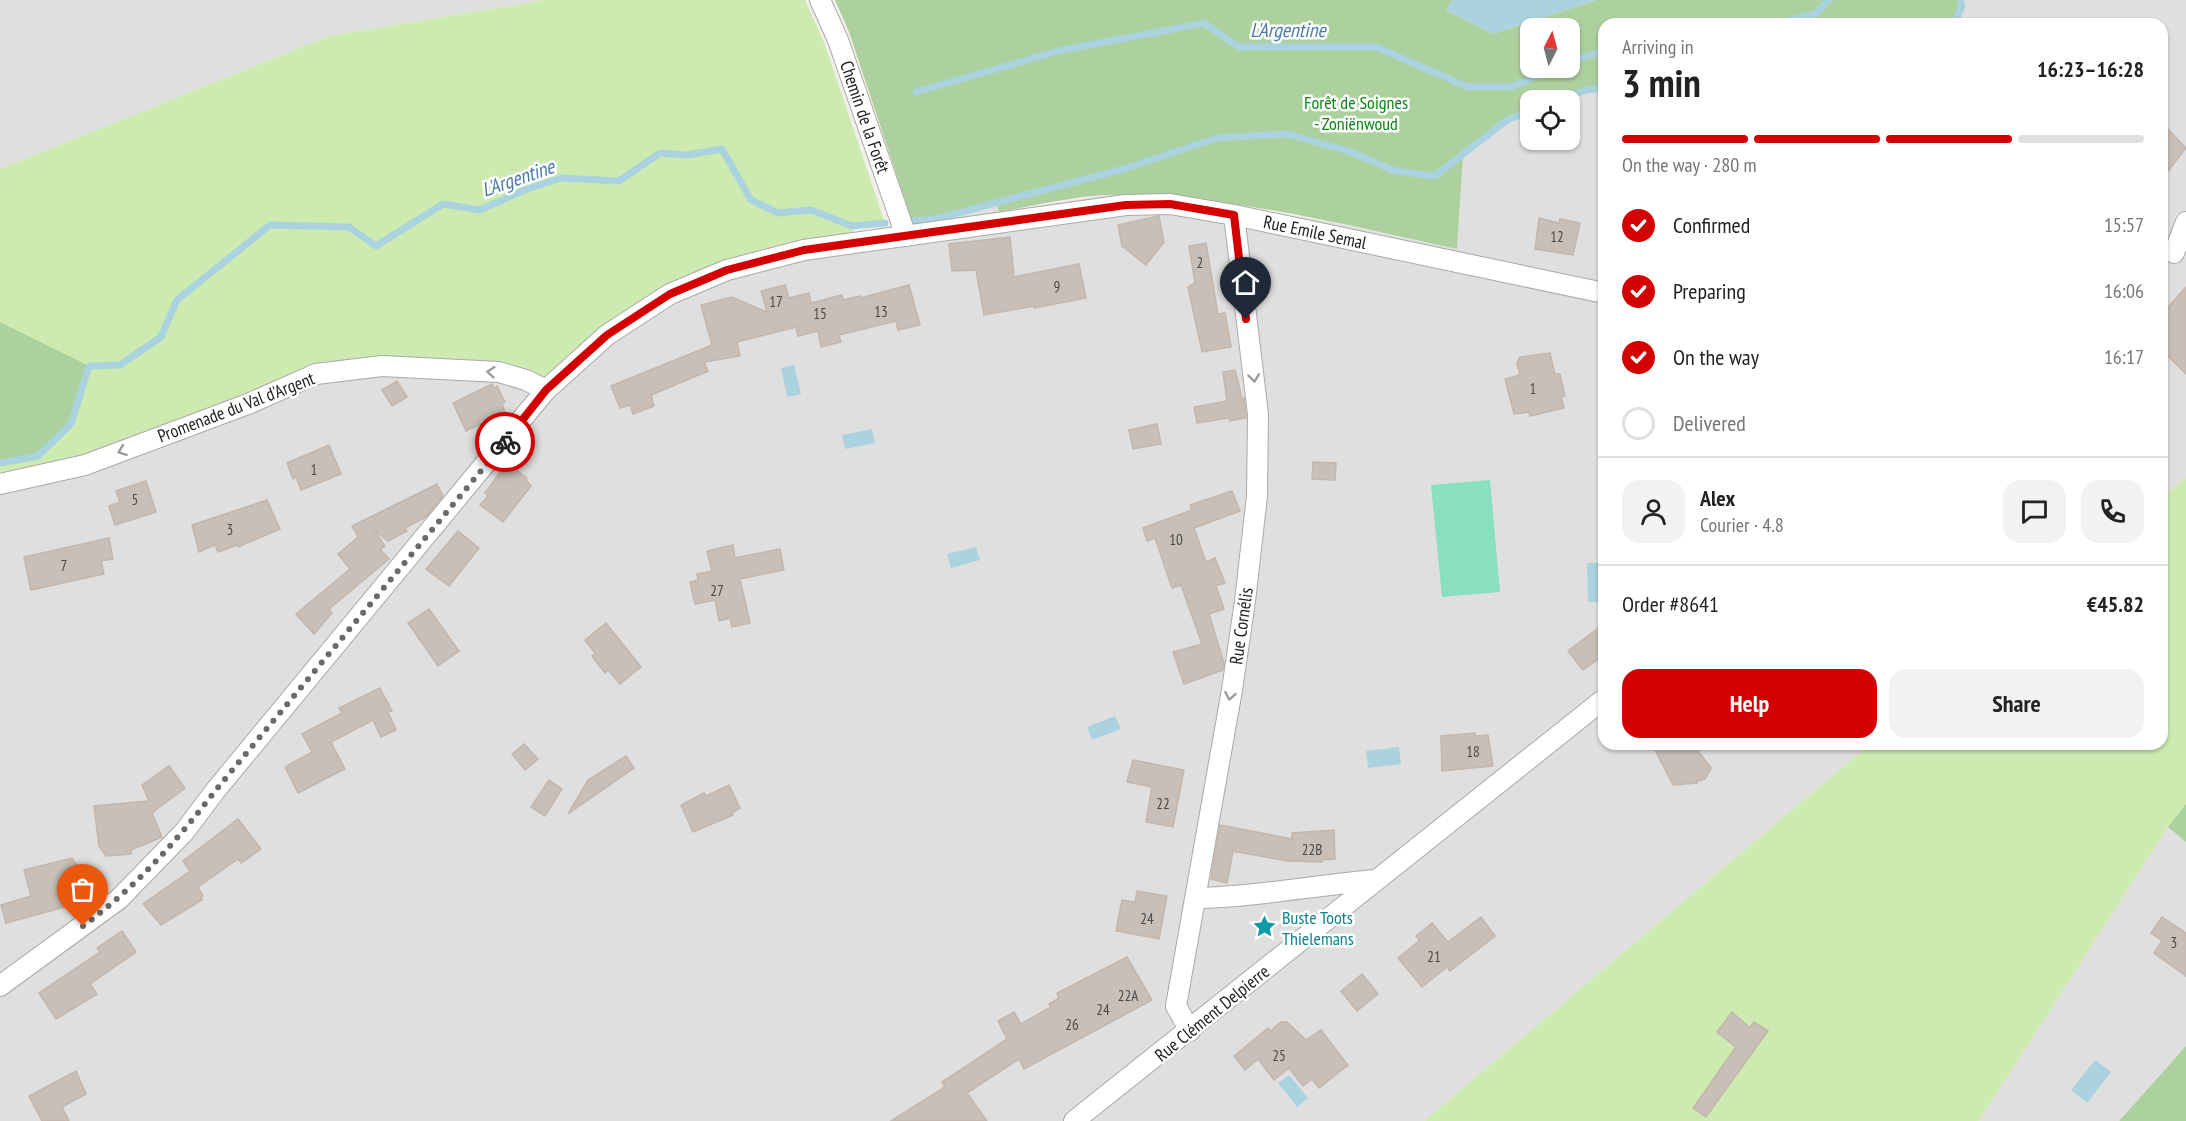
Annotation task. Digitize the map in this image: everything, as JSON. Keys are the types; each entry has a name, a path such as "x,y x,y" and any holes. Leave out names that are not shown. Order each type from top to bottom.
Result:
{"street":[{"name":"Chemin de la Forêt","path":"820,0 838,40 906,236"},
{"name":"Rue Emile Semal","path":"0,986 119,899 185,831 215,791 546,390 607,335 670,294 727,270 804,250 1126,205 1170,204 1234,215 1598,292"},
{"name":"Rue Cornélis","path":"1190,1031 1176,1006 1244,612 1257,496 1258,414 1234,215"},
{"path":"2174,258 2186,222"},
{"name":"Promenade du Val d'Argent","path":"0,484 85,465 326,372 381,366 499,372 526,380 546,390"},
{"name":"Rue Clément Delpierre","path":"1074,1121 1190,1031 1598,704"},
{"path":"1196,898 1262,895 1324,884 1376,880"}],"shaded area":[{"path":"0,0 545,0 329,36 0,169"},
{"path":"1963,0 2186,0 2186,477 2168,493 2168,18 1956,18"},
{"path":"1598,89 1598,750 1863,750 1424,1121 0,1121 0,474 244,395 314,364 381,356 500,362 544,378 601,327 666,286 724,260 801,241 935,219 997,203 999,212 1108,195 1171,196 1330,222 1457,249 1463,155 1507,120 1520,115 1520,150 1580,150 1580,92"},
{"path":"2168,827 2186,842 2186,1046 2119,1121 1979,1121"}],"green space":[{"path":"545,0 805,0 824,42 885,223 853,226 853,233 801,241 724,260 666,286 601,327 544,378 500,362 381,356 314,364 244,395 82,455 0,474 0,463 38,456 89,367 0,322 0,169 329,36"},
{"name":"Forêt de Soignes - Zoniënwoud","path":"835,0 1453,0 1446,10 1493,34 1520,25 1520,78 1580,78 1580,18 1541,18 1596,0 1963,0 1956,18 1598,18 1598,89 1580,92 1580,90 1520,90 1520,115 1507,120 1463,155 1457,249 1242,205 1155,196 1085,197 999,212 997,203 935,219 912,221 849,32"},
{"path":"0,322 89,366 71,424 38,456 0,463"},
{"path":"2186,477 2186,804 2168,827 1979,1121 1424,1121 1863,750 2168,750 2168,493"},
{"path":"1490,480 1500,592 1442,597 1431,485"},
{"path":"2186,804 2186,842 2168,827"},
{"path":"2186,1046 2186,1121 2119,1121"}],"water":[{"path":"1453,0 1596,0 1541,18 1520,18 1520,25 1493,34 1446,10"},
{"path":"794,365 801,394 787,397 781,368"},
{"path":"872,429 875,443 845,449 842,435"},
{"path":"976,547 980,560 951,568 947,554"},
{"path":"1587,563 1598,563 1598,602 1588,602"},
{"path":"1115,716 1121,729 1092,740 1087,727"},
{"path":"1399,747 1401,764 1368,768 1366,751"},
{"path":"2095,1060 2111,1072 2087,1103 2071,1090"},
{"path":"1289,1075 1308,1098 1297,1107 1278,1083"}],"building":[{"path":"2168,129 2186,148 2168,171"},
{"path":"1159,216 1164,242 1146,265 1122,246 1118,225"},
{"path":"1539,218 1559,223 1560,219 1580,223 1573,255 1535,249"},
{"path":"1010,237 1014,277 1079,264 1086,298 984,315 976,270 952,271 949,244"},
{"path":"1206,243 1218,314 1225,313 1231,347 1202,352 1188,287 1195,283 1189,246"},
{"path":"785,285 789,298 809,293 811,303 842,295 843,300 860,296 860,298 909,285 920,325 898,330 896,321 839,335 841,342 821,347 818,331 798,336 796,327 737,342 740,356 704,362 708,371 651,395 654,406 633,414 630,405 620,408 611,386 712,345 701,305 732,297 767,312 761,291"},
{"path":"2186,287 2186,374 2168,356 2168,307"},
{"path":"1550,353 1555,374 1560,374 1565,396 1561,397 1564,408 1530,416 1529,412 1514,414 1505,379 1520,375 1517,363 1520,357"},
{"path":"1235,370 1242,398 1244,398 1246,418 1197,423 1194,407 1227,401 1223,372"},
{"path":"397,381 407,397 392,406 382,390"},
{"path":"492,384 494,388 497,386 505,402 502,404 505,412 466,431 453,403"},
{"path":"1157,424 1161,444 1133,449 1129,430"},
{"path":"329,445 341,474 301,490 296,477 293,479 287,463"},
{"path":"1313,462 1336,463 1335,480 1312,479"},
{"path":"507,463 527,478 531,486 503,522 480,505 488,496 485,493"},
{"path":"146,481 156,512 115,525 109,506 120,502 116,491"},
{"path":"437,484 443,496 426,517 405,528 407,531 388,541 374,530 385,546 380,549 389,559 329,609 332,613 314,634 296,614 350,569 338,554 358,537 352,526"},
{"path":"1232,491 1240,511 1194,528 1206,562 1215,558 1225,583 1216,586 1224,609 1209,614 1224,663 1223,670 1184,684 1173,652 1202,644 1181,585 1172,588 1155,538 1147,541 1143,528 1192,510 1190,505"},
{"path":"267,500 280,529 238,547 237,545 218,552 215,545 199,552 192,525"},
{"path":"458,531 479,548 449,586 426,569"},
{"path":"109,538 113,559 101,561 104,574 31,590 24,557"},
{"path":"733,545 735,558 780,549 784,570 740,579 750,623 732,627 730,618 719,621 715,600 695,604 690,582 698,580 697,574 712,571 707,551"},
{"path":"429,609 459,651 438,666 408,623"},
{"path":"606,623 641,667 620,684 608,670 605,673 592,656 595,653 585,640"},
{"path":"1598,628 1598,659 1583,670 1568,651"},
{"path":"380,688 392,711 388,712 396,730 381,737 373,720 331,742 345,769 298,793 285,767 312,752 302,734 342,713 339,708"},
{"path":"1475,733 1475,736 1488,735 1493,766 1442,771 1441,736"},
{"path":"524,744 538,759 525,770 512,754"},
{"path":"1655,750 1698,750 1711,768 1705,779 1697,783 1673,785"},
{"path":"626,756 634,768 568,814 588,780"},
{"path":"1133,760 1184,770 1173,827 1146,822 1152,787 1127,782"},
{"path":"169,766 185,788 152,813 162,837 131,850 131,854 106,856 99,846 94,806 149,801 142,785"},
{"path":"549,780 562,789 545,816 531,807"},
{"path":"729,785 740,808 732,813 733,815 693,832 681,805 704,793 706,796"},
{"path":"238,819 261,849 241,863 238,859 198,887 203,896 202,900 161,925 143,904 190,871 183,861"},
{"path":"1220,825 1292,839 1292,833 1334,830 1335,859 1321,860 1322,862 1287,861 1233,851 1227,883 1211,879"},
{"path":"72,858 91,887 69,894 72,905 6,923 1,905 31,896 24,870"},
{"path":"1137,891 1167,896 1159,939 1116,931 1122,900 1135,902"},
{"path":"1481,917 1495,936 1450,971 1447,967 1422,987 1398,958 1420,940 1416,936 1432,923 1448,942"},
{"path":"2162,917 2186,933 2186,976 2154,953 2162,941 2151,933"},
{"path":"122,931 136,952 90,984 97,994 56,1019 39,993 100,952 97,948"},
{"path":"1127,957 1152,1000 1024,1069 1019,1059 967,1093 987,1121 891,1121 945,1087 942,1082 1007,1039 998,1021 1014,1012 1021,1024 1051,1007 1049,1004 1059,998 1057,993"},
{"path":"1362,974 1378,994 1357,1011 1341,991"},
{"path":"1732,1012 1750,1028 1754,1022 1768,1031 1706,1117 1693,1108 1736,1047 1717,1032"},
{"path":"1281,1022 1287,1022 1306,1040 1321,1030 1348,1065 1319,1088 1312,1079 1303,1086 1289,1068 1274,1080 1258,1059 1245,1070 1234,1056 1268,1028 1270,1031"},
{"path":"76,1071 86,1094 62,1107 69,1121 42,1121 29,1096"}],"waterway":[{"name":"L'Argentine","path":"1798,18 1815,14 1829,0"},
{"name":"L'Argentine","path":"1957,18 1962,6 1960,0"},
{"name":"L'Argentine","path":"916,92 1058,51 1204,23 1239,47 1376,47 1468,87 1512,87 1532,78"},
{"name":"L'Argentine","path":"1580,59 1598,53"},
{"name":"L'Argentine","path":"1580,92 1598,89"},
{"name":"L'Argentine","path":"912,221 935,219 1127,168 1217,138 1287,134 1348,151 1395,171 1435,176 1507,120 1520,115"},
{"name":"L'Argentine","path":"0,463 38,456 71,424 89,366 120,365 161,337 177,300 270,225 349,227 376,246 443,204 480,210 527,189 561,178 619,181 660,153 687,155 722,149 751,200 778,213 811,210 852,226 885,223"}],"way so far":[{"path":"83,926 119,899 185,831 215,791 505,442"}],"place":[{"name":"Buste Toots Thielemans","path":"1264,927"}],"route":[{"path":"505,442 546,390 607,335 670,294 727,270 804,250 1126,205 1170,204 1234,215 1246,319"}]}
